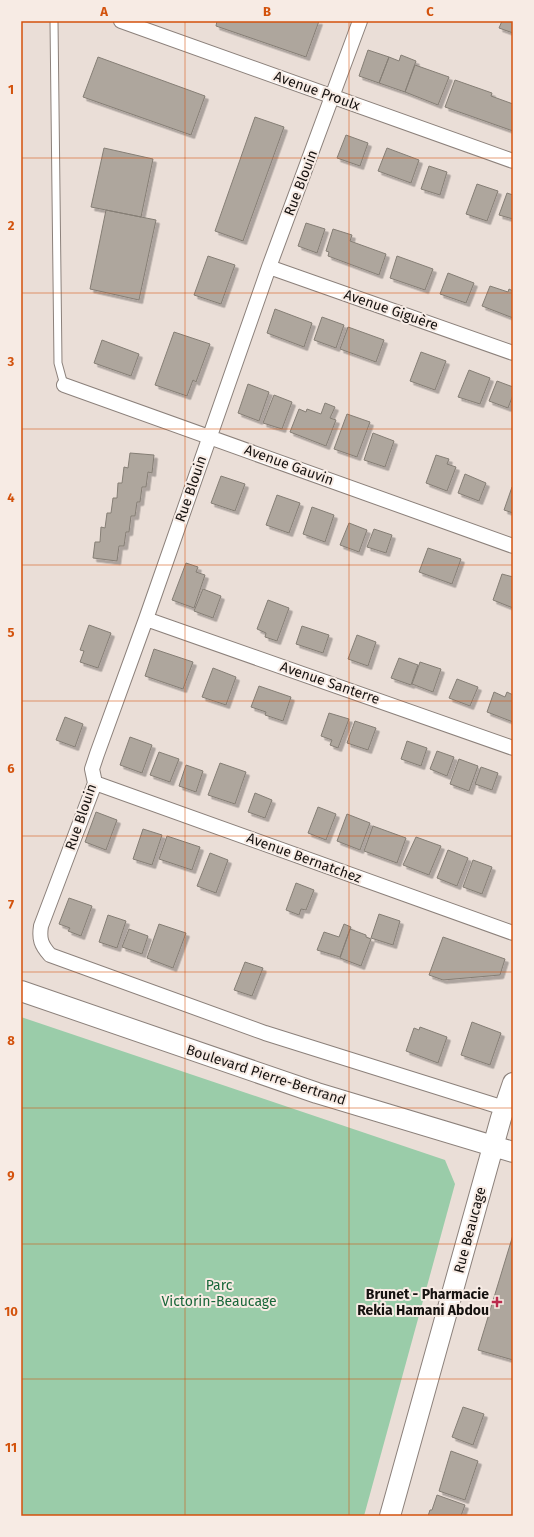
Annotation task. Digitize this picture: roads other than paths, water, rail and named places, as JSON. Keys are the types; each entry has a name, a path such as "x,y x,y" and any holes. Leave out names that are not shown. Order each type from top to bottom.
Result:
{"main road":[{"name":"Boulevard Pierre-Bertrand","path":"21,992 317,1093 513,1152"},
{"name":"Rue Beaucage","path":"390,1516 493,1145 513,1083"}],"street":[{"name":"Avenue Proulx","path":"120,21 513,161"},
{"name":"Rue Blouin","path":"360,21 269,267 146,619 97,754 92,769 95,783 41,926 39,936 43,947 50,955 266,1033 504,1108"},
{"name":"Avenue Giguère","path":"269,267 513,354"},
{"name":"Avenue Gauvin","path":"64,385 513,546"},
{"name":"Avenue Santerre","path":"146,619 513,748"},
{"name":"Avenue Bernatchez","path":"95,783 513,933"}],"lane":[{"path":"54,21 58,363 64,385"}],"place":[{"name":"Brunet - Pharmacie Rekia Hamani Abdou","path":"497,1302"}],"park label":[{"name":"Parc Victorin-Beaucage","path":"219,1294"}]}
